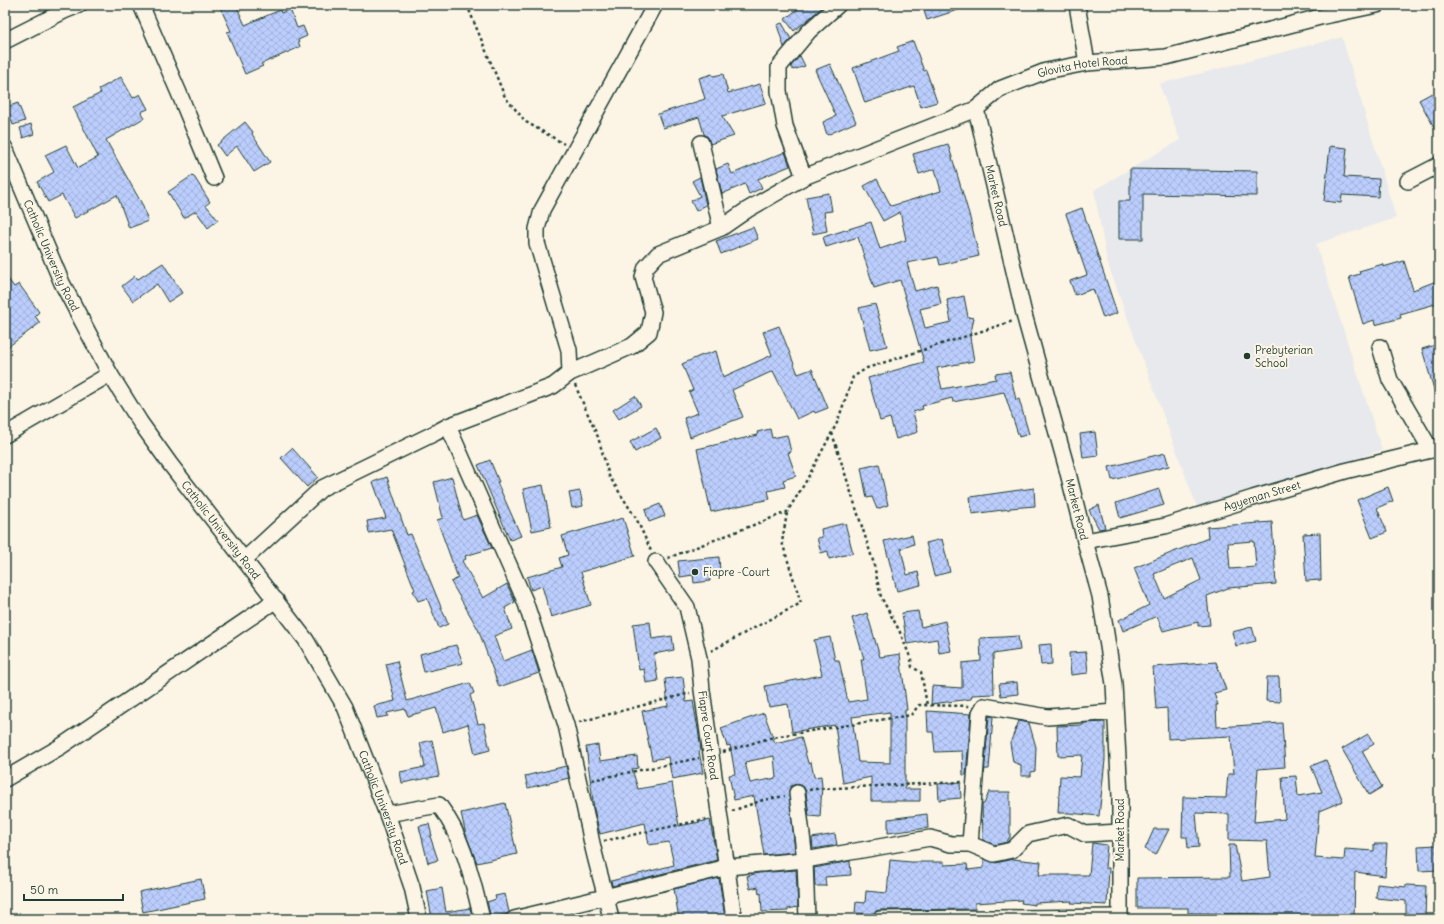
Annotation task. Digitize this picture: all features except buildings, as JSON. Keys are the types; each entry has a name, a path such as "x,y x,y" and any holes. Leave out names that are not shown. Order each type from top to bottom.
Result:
{"street":[{"path":"5,41 79,5"},
{"path":"141,5 214,178"},
{"path":"570,373 569,350 537,243 537,230 542,210 655,5"},
{"path":"804,177 785,126 779,90 779,66 809,31 838,5"},
{"path":"1077,5 1087,63"},
{"name":"Glovita Hotel Road","path":"244,560 322,488 448,426 553,386 570,373 632,346 649,332 653,312 643,277 646,267 658,254 721,228 747,210 804,177 976,109 1000,89 1046,71 1087,63 1166,57 1320,17 1377,5"},
{"name":"Market Road","path":"976,109 1025,318 1067,469 1100,596 1114,684 1120,796 1120,918"},
{"path":"701,143 721,228"},
{"name":"Catholic University Road","path":"5,148 62,283 110,374 140,422 170,464 306,640 345,707 387,814 412,887 419,919"},
{"path":"1408,181 1439,165"},
{"path":"1380,347 1390,380 1435,449"},
{"path":"5,435 110,374"},
{"path":"448,426 522,594 539,640 566,725 592,844 611,919"},
{"name":"Agyeman Street","path":"1085,541 1165,526 1252,498 1338,473 1435,449"},
{"name":"Fiapre Court Road","path":"656,562 687,607 699,658 702,690 721,816 734,919"},
{"path":"5,779 60,747 276,600"},
{"path":"970,844 980,713 984,706 1048,717 1115,712"},
{"path":"797,793 805,860 807,919"},
{"path":"387,814 439,805 449,818 467,861 482,919"},
{"path":"514,919 728,867 805,860 930,838 951,844 970,844 994,854 1012,850 1028,834 1068,825 1085,834 1120,832"},
{"path":"880,919 1120,918"}],"path":[{"path":"467,5 505,97 526,122 575,150"},
{"path":"699,658 800,603 782,542 787,512 805,483 832,433 853,377 867,368 1025,318"},
{"path":"570,373 598,437 609,476 637,520 656,562 787,512"},
{"path":"832,433 873,561 881,597 899,630 911,659 912,667 921,672 927,705"},
{"path":"566,725 702,690"},
{"path":"579,782 712,755 773,737 911,716 919,705 984,706"},
{"path":"592,844 721,816 763,800 815,789 974,781"}],"shaded area":[{"name":"Prebyterian School","path":"1342,37 1396,218 1316,244 1382,450 1198,510 1107,262 1094,190 1180,140 1159,84"}],"place":[{"name":"Prebyterian School","path":"1247,356"},
{"name":"Fiapre -Court","path":"695,572"}]}
